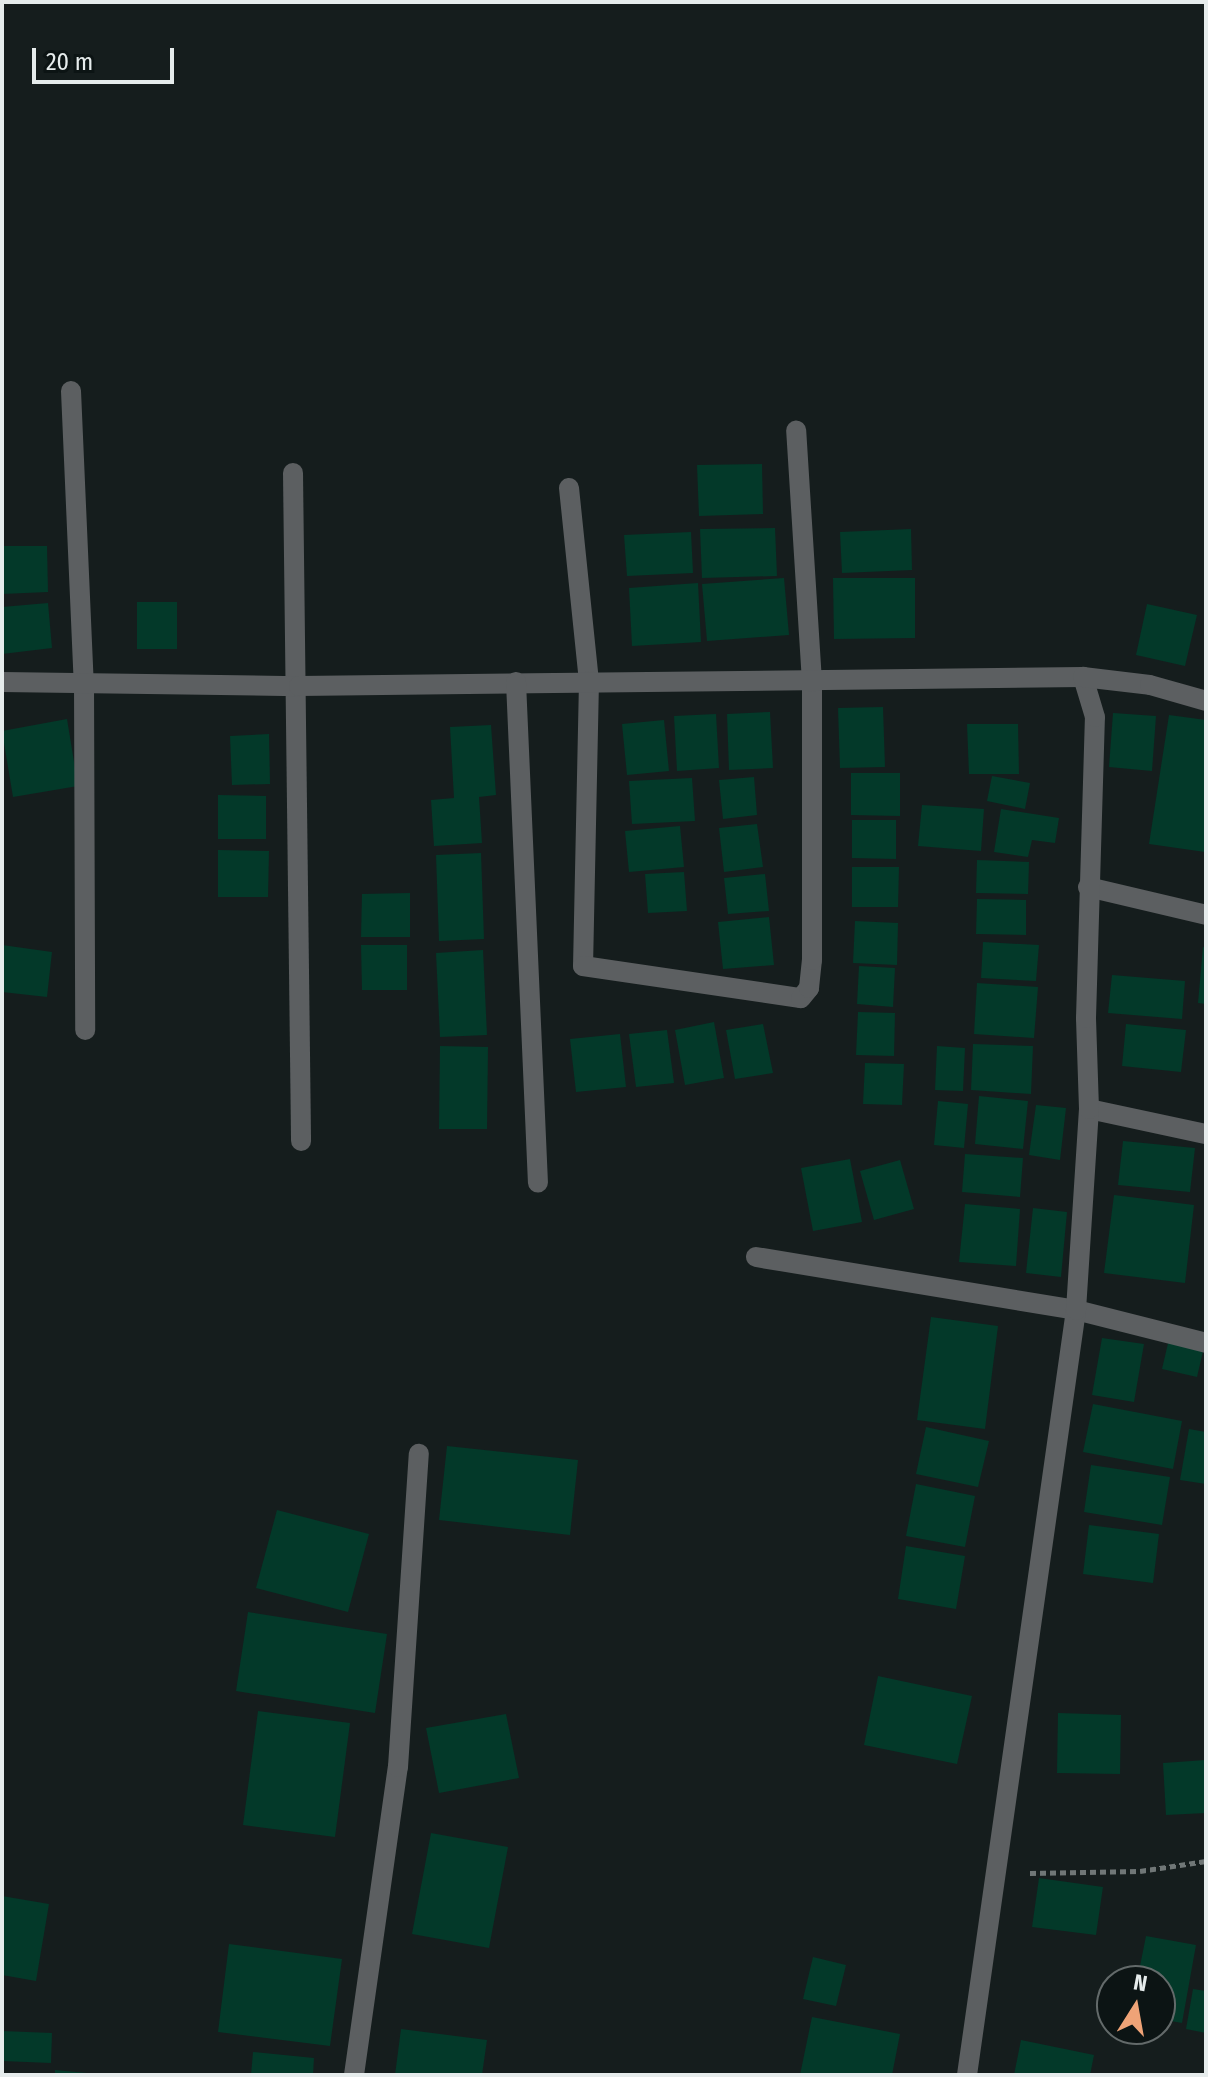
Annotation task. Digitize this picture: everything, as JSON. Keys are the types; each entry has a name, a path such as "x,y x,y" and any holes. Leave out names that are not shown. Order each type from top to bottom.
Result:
{"street":[{"path":"71,391 84,683 85,1030"},
{"path":"569,488 589,681 583,966 801,998 809,988 812,960 812,682 796,431"},
{"path":"293,473 299,686 301,1141"},
{"path":"2,682 299,686 1083,677 1150,685 1206,701"},
{"path":"967,2075 993,1874 1076,1310 1089,1109 1088,887 1095,717 1083,677"},
{"path":"516,682 538,1183"},
{"path":"1088,887 1206,915"},
{"path":"1089,1109 1206,1134"},
{"path":"756,1257 1076,1310 1206,1343"},
{"path":"354,2075 398,1767 419,1454"}],"path":[{"path":"993,1874 1140,1871 1206,1861"}],"building":[{"path":"762,464 763,514 699,516 697,465"},
{"path":"775,528 777,576 702,578 700,529"},
{"path":"911,529 912,570 842,573 840,532"},
{"path":"691,532 693,573 627,576 624,535"},
{"path":"2,546 47,546 48,592 2,594"},
{"path":"784,578 789,635 707,641 702,584"},
{"path":"833,578 915,578 915,638 834,639"},
{"path":"698,583 701,642 632,646 629,588"},
{"path":"137,602 177,602 177,649 137,649"},
{"path":"48,603 52,648 2,654 2,607"},
{"path":"1147,604 1197,615 1185,666 1136,655"},
{"path":"883,707 885,767 840,768 838,708"},
{"path":"770,712 773,768 729,770 727,714"},
{"path":"1113,713 1156,716 1152,771 1109,767"},
{"path":"716,714 719,768 677,771 674,716"},
{"path":"1169,715 1206,720 1205,852 1149,844"},
{"path":"67,719 78,786 13,797 2,731"},
{"path":"664,720 669,771 627,775 622,724"},
{"path":"967,724 1018,724 1019,774 969,774"},
{"path":"491,725 496,795 479,797 482,843 434,846 431,800 454,798 450,727"},
{"path":"269,734 270,784 232,785 230,736"},
{"path":"851,773 900,773 900,816 851,815"},
{"path":"992,776 1030,783 1025,809 987,801"},
{"path":"754,777 757,815 723,819 719,780"},
{"path":"692,778 695,821 632,824 629,781"},
{"path":"218,795 266,796 266,839 218,839"},
{"path":"922,805 984,809 981,851 918,846"},
{"path":"1001,809 1059,818 1055,843 1032,840 1028,857 994,852"},
{"path":"852,820 896,820 896,859 852,858"},
{"path":"757,824 763,867 724,872 719,828"},
{"path":"680,826 684,867 629,872 625,831"},
{"path":"218,850 269,851 268,897 218,897"},
{"path":"481,853 484,939 439,941 436,855"},
{"path":"977,860 1029,862 1028,894 976,893"},
{"path":"852,867 899,867 898,907 852,907"},
{"path":"684,872 687,911 648,913 645,874"},
{"path":"765,874 769,911 728,914 724,878"},
{"path":"410,893 410,937 361,937 362,894"},
{"path":"977,899 1026,900 1026,935 976,934"},
{"path":"769,917 774,965 723,969 718,922"},
{"path":"855,921 898,923 897,965 853,963"},
{"path":"983,942 1039,945 1036,981 981,978"},
{"path":"2,945 52,952 47,997 2,992"},
{"path":"361,945 407,945 407,990 362,990"},
{"path":"1203,947 1206,948 1206,1004 1198,1003"},
{"path":"483,950 487,1035 440,1037 436,953"},
{"path":"859,966 895,968 893,1007 857,1004"},
{"path":"1112,975 1185,981 1182,1019 1108,1013"},
{"path":"977,983 1038,987 1034,1038 974,1034"},
{"path":"858,1012 895,1013 894,1056 856,1055"},
{"path":"714,1022 724,1078 685,1085 675,1030"},
{"path":"763,1024 773,1073 735,1079 726,1030"},
{"path":"1126,1024 1186,1030 1181,1072 1122,1066"},
{"path":"667,1030 674,1083 636,1087 629,1034"},
{"path":"620,1034 626,1087 576,1092 570,1039"},
{"path":"973,1044 1033,1046 1031,1094 971,1090"},
{"path":"440,1046 488,1047 487,1129 439,1129"},
{"path":"937,1046 965,1048 963,1091 935,1090"},
{"path":"865,1063 904,1064 902,1105 863,1104"},
{"path":"979,1096 1028,1101 1023,1149 975,1144"},
{"path":"938,1101 968,1104 964,1148 934,1145"},
{"path":"1036,1105 1066,1108 1060,1160 1029,1155"},
{"path":"1123,1141 1195,1148 1190,1192 1118,1185"},
{"path":"965,1154 1023,1158 1020,1197 962,1192"},
{"path":"850,1159 862,1222 813,1231 801,1168"},
{"path":"900,1160 914,1209 874,1220 860,1171"},
{"path":"1114,1195 1194,1205 1185,1283 1104,1273"},
{"path":"965,1204 1020,1209 1016,1266 959,1262"},
{"path":"1033,1208 1067,1212 1061,1277 1026,1273"},
{"path":"931,1317 998,1326 985,1429 917,1420"},
{"path":"1102,1338 1144,1344 1134,1402 1092,1395"},
{"path":"1169,1339 1204,1347 1197,1377 1162,1369"},
{"path":"1093,1404 1182,1421 1173,1469 1083,1452"},
{"path":"926,1427 989,1441 978,1487 916,1474"},
{"path":"1189,1429 1206,1432 1206,1484 1180,1480"},
{"path":"447,1446 578,1460 570,1535 439,1520"},
{"path":"1091,1465 1170,1477 1162,1525 1084,1512"},
{"path":"916,1484 975,1496 965,1547 906,1536"},
{"path":"277,1510 369,1534 348,1612 256,1588"},
{"path":"1089,1525 1159,1534 1153,1583 1083,1574"},
{"path":"906,1546 965,1556 956,1609 898,1599"},
{"path":"248,1612 387,1634 375,1713 236,1691"},
{"path":"878,1676 972,1696 957,1764 864,1745"},
{"path":"258,1711 350,1723 335,1837 243,1825"},
{"path":"1058,1713 1121,1715 1120,1774 1057,1773"},
{"path":"506,1714 519,1778 439,1793 426,1728"},
{"path":"1206,1760 1206,1813 1166,1815 1163,1763"},
{"path":"431,1833 508,1847 489,1948 412,1934"},
{"path":"1039,1878 1103,1887 1096,1935 1032,1927"},
{"path":"2,1896 49,1904 36,1981 2,1975"},
{"path":"1146,1936 1196,1945 1182,2023 1176,2022 1176,1965 1140,1965"},
{"path":"229,1944 342,1959 330,2046 218,2032"},
{"path":"813,1957 846,1965 836,2006 803,1999"},
{"path":"1193,1989 1206,1991 1206,2033 1186,2029"},
{"path":"812,2017 900,2034 892,2075 800,2075"},
{"path":"401,2029 487,2040 482,2075 395,2075"},
{"path":"2,2031 52,2033 51,2063 2,2061"},
{"path":"1021,2040 1094,2055 1090,2075 1014,2075"},
{"path":"253,2052 314,2058 313,2075 251,2075"},
{"path":"55,2070 87,2073 87,2075 55,2075"}]}
